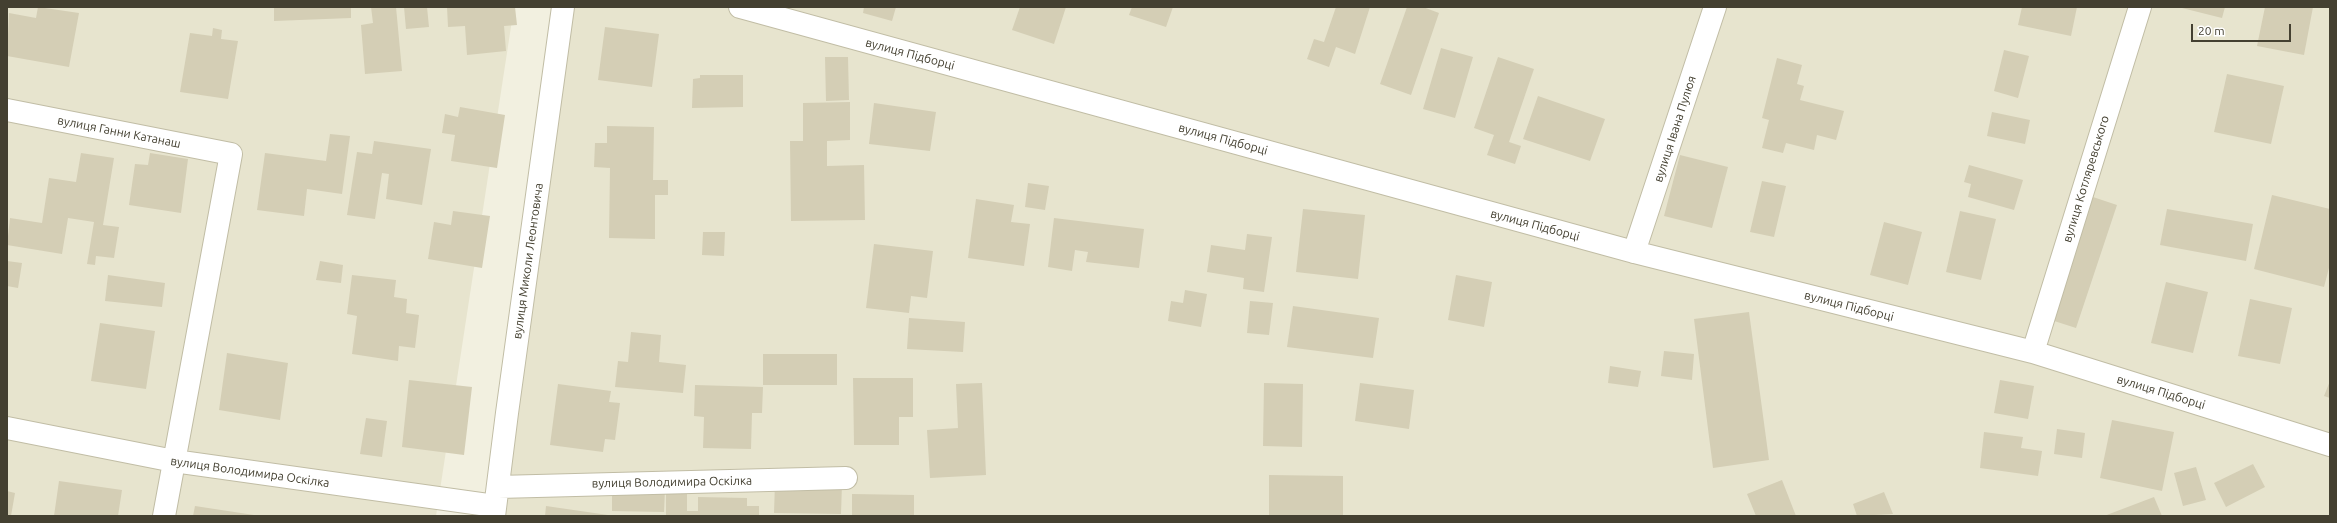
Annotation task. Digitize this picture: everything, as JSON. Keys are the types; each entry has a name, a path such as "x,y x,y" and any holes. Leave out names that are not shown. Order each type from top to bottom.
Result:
{"street":[{"name":"вулиця Миколи Леонтовича","path":"496,503 563,7"},
{"name":"вулиця Підборці","path":"740,7 1634,252 2033,352 2330,445"},
{"name":"вулиця Івана Пулюя","path":"1634,252 1715,7"},
{"name":"вулиця Котляревського","path":"2033,352 2140,7"},
{"name":"вулиця Ганни Катанаш","path":"7,110 231,154 174,461"},
{"name":"вулиця Володимира Оскілка","path":"7,428 174,461 496,503 846,478"},
{"path":"164,516 174,461"}],"shaded area":[{"path":"7,7 514,7 436,516 7,516"},
{"path":"563,7 2330,7 2330,516 494,516"}],"building":[{"path":"38,7 79,13 69,67 7,56 9,13 36,18"},
{"path":"274,7 351,7 351,18 274,21"},
{"path":"371,7 396,7 402,71 365,74 361,25 373,23"},
{"path":"404,7 427,7 429,27 406,29"},
{"path":"447,7 515,7 517,25 504,26 506,51 467,55 465,26 448,27"},
{"path":"864,7 896,7 892,21 863,13"},
{"path":"1020,7 1066,7 1054,44 1012,30"},
{"path":"1132,7 1173,7 1166,27 1129,15"},
{"path":"1336,7 1370,7 1355,54 1336,47 1329,67 1307,59 1314,39 1324,42"},
{"path":"1407,7 1423,7 1439,13 1411,95 1380,84"},
{"path":"2022,7 2077,7 2071,36 2018,25"},
{"path":"2178,7 2225,7 2222,18"},
{"path":"2265,7 2313,7 2304,55 2257,46"},
{"path":"605,27 659,34 652,87 598,80"},
{"path":"213,28 222,30 221,39 238,41 228,99 180,92 190,33 212,36"},
{"path":"1441,48 1473,57 1455,118 1423,109"},
{"path":"2004,50 2029,56 2018,98 1994,91"},
{"path":"825,57 848,57 849,100 826,101"},
{"path":"1498,57 1534,69 1509,142 1521,146 1515,164 1487,155 1494,135 1474,128"},
{"path":"1777,58 1802,65 1797,84 1804,86 1800,100 1844,111 1836,140 1817,135 1814,150 1786,143 1783,153 1762,148 1769,120 1762,118"},
{"path":"2227,74 2284,86 2271,144 2214,132"},
{"path":"700,75 743,75 743,107 692,108 693,79 700,78"},
{"path":"1538,96 1605,119 1590,161 1523,139"},
{"path":"850,102 850,140 827,141 827,166 864,165 865,220 791,221 790,141 803,141 803,103"},
{"path":"874,103 936,112 930,151 869,144"},
{"path":"460,107 505,115 497,168 451,161 455,135 442,133 445,114 458,117"},
{"path":"1992,112 2030,120 2025,144 1987,136"},
{"path":"607,126 654,127 653,180 668,180 668,195 655,195 655,239 609,238 610,168 594,167 595,143 607,143"},
{"path":"330,134 350,136 342,194 307,189 304,216 257,210 265,153 326,161"},
{"path":"374,141 431,149 422,205 386,199 389,174 382,173 375,219 347,215 357,152 372,154"},
{"path":"81,153 114,158 103,225 119,227 114,258 96,256 95,265 87,264 94,222 68,218 62,254 7,245 10,218 42,223 49,178 76,182"},
{"path":"150,153 188,159 181,213 129,205 135,164 148,165"},
{"path":"1680,155 1728,167 1712,228 1664,216"},
{"path":"1969,165 2023,180 2014,210 1968,197 1971,184 1964,182"},
{"path":"1762,181 1786,186 1774,237 1750,232"},
{"path":"1028,183 1049,186 1045,210 1025,207"},
{"path":"2272,195 2330,209 2330,264 2324,287 2254,269"},
{"path":"2090,196 2117,205 2076,328 2048,319"},
{"path":"976,199 1014,205 1011,222 1030,224 1024,266 968,258"},
{"path":"1303,209 1365,215 1358,279 1296,272"},
{"path":"2167,209 2253,224 2246,261 2160,245"},
{"path":"453,211 490,216 482,268 428,259 434,222 451,225"},
{"path":"1960,211 1996,219 1981,280 1946,272"},
{"path":"1054,218 1144,229 1139,268 1086,262 1088,252 1075,250 1072,271 1048,267"},
{"path":"1884,222 1922,232 1908,285 1870,275"},
{"path":"703,232 725,232 724,256 702,255"},
{"path":"1247,234 1272,237 1264,292 1243,289 1244,278 1207,272 1211,245 1245,250"},
{"path":"874,244 933,251 927,298 911,296 909,313 866,308"},
{"path":"7,261 22,263 18,288 7,286"},
{"path":"320,261 343,265 341,283 316,280"},
{"path":"108,275 165,283 162,307 105,301"},
{"path":"352,275 396,280 394,297 407,299 406,313 419,315 415,348 399,346 398,361 352,354 357,316 347,314"},
{"path":"1456,275 1492,282 1484,327 1448,320"},
{"path":"2166,282 2208,292 2193,353 2151,343"},
{"path":"1185,290 1207,294 1201,327 1168,321 1171,301 1183,303"},
{"path":"2250,299 2292,308 2280,364 2238,356"},
{"path":"1250,301 1273,303 1269,335 1247,333"},
{"path":"1293,306 1379,318 1373,358 1287,347"},
{"path":"1749,312 1769,460 1713,468 1694,319"},
{"path":"909,318 965,322 963,352 907,349"},
{"path":"100,323 155,331 146,389 91,381"},
{"path":"631,332 661,335 659,362 686,365 683,393 615,387 618,361 628,362"},
{"path":"1664,351 1694,354 1692,380 1661,376"},
{"path":"227,353 288,363 280,420 219,410"},
{"path":"763,354 837,354 837,385 763,385"},
{"path":"1610,366 1641,371 1638,387 1608,383"},
{"path":"853,378 913,378 913,417 899,417 899,445 854,445"},
{"path":"409,380 472,387 464,455 402,447"},
{"path":"2000,380 2034,386 2028,419 1994,413"},
{"path":"2330,381 2330,398 2324,396"},
{"path":"982,383 986,475 930,478 927,430 958,428 956,384"},
{"path":"1264,383 1303,384 1302,447 1263,446"},
{"path":"1360,383 1414,390 1409,429 1355,421"},
{"path":"558,384 611,391 609,402 620,403 615,440 605,439 603,452 550,445"},
{"path":"695,385 763,387 762,413 752,413 751,449 703,448 704,417 694,416"},
{"path":"366,418 387,421 382,457 360,454"},
{"path":"2112,420 2174,432 2162,491 2100,478"},
{"path":"2057,429 2085,433 2082,458 2054,454"},
{"path":"1984,432 2023,437 2021,448 2042,451 2038,476 1980,468"},
{"path":"2253,464 2265,487 2226,507 2214,483"},
{"path":"2196,467 2206,500 2183,506 2174,473"},
{"path":"1269,475 1343,476 1343,516 1269,516"},
{"path":"1782,480 1796,516 1756,516 1747,494"},
{"path":"59,481 122,490 118,516 54,516"},
{"path":"775,483 842,484 841,514 774,513"},
{"path":"666,487 687,488 687,511 698,511 698,497 747,498 747,506 759,506 759,516 666,516"},
{"path":"612,488 665,489 664,512 612,511"},
{"path":"7,491 15,493 11,516 7,516"},
{"path":"1884,492 1893,514 1857,516 1853,504"},
{"path":"852,494 914,495 914,516 852,516"},
{"path":"2154,497 2162,516 2104,516"},
{"path":"195,506 254,515 254,516 193,516"},
{"path":"546,506 608,515 608,516 545,516"}]}
